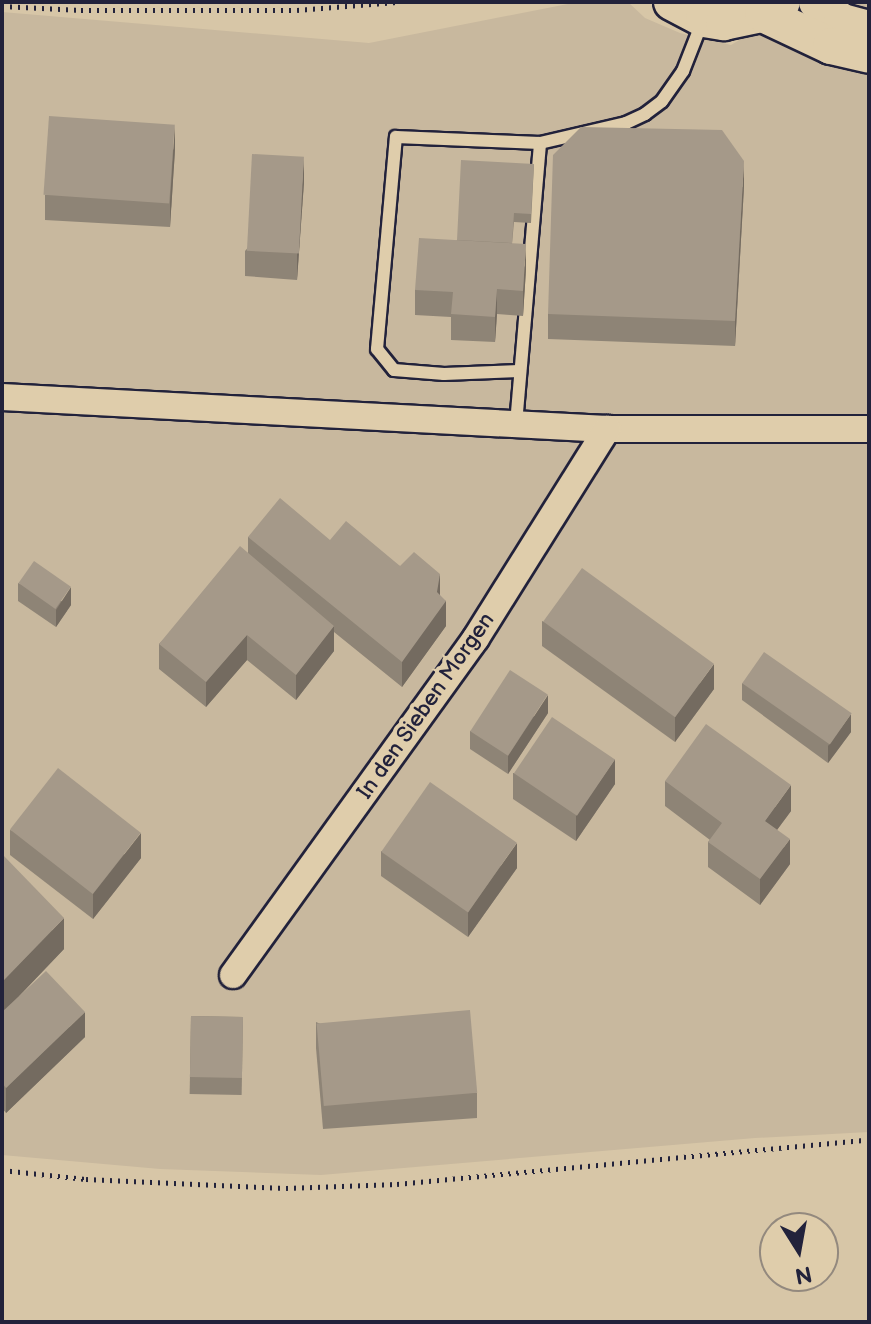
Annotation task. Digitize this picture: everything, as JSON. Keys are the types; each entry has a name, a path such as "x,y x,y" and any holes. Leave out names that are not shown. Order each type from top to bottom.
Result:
{"street":[{"path":"672,2 704,19 744,21 773,8 831,46 869,55"},
{"path":"817,2 842,22 869,29"},
{"path":"2,397 607,429 869,429"},
{"name":"In den Sieben Morgen","path":"233,975 476,638 607,429"}],"lane":[{"path":"519,371 444,374 394,370 377,349 396,137 540,143 626,123 653,108 683,71 704,19"},
{"path":"516,424 540,143"}],"path":[{"path":"2,6 81,10 282,10 397,2"},
{"path":"2,1170 86,1179 271,1188 381,1185 869,1139"}],"shaded area":[{"path":"578,2 628,2 645,18 680,33 731,45 803,2 869,2 869,1132 755,1138 321,1175 160,1169 2,1155 2,12 369,43"}],"building":[{"path":"49,116 175,125 169,204 43,195"},
{"path":"581,127 722,130 744,161 735,321 548,314 553,155"},
{"path":"252,154 304,157 299,254 247,251"},
{"path":"461,160 534,164 531,214 514,213 512,243 457,240"},
{"path":"419,238 526,244 523,291 497,289 495,317 451,314 453,292 415,290"},
{"path":"280,498 330,540 346,521 400,566 414,552 440,574 437,592 446,601 402,662 248,537"},
{"path":"240,546 334,626 296,675 247,635 206,682 159,644"},
{"path":"34,561 71,587 55,609 19,583"},
{"path":"582,568 714,664 675,717 543,621"},
{"path":"764,652 852,713 830,745 742,683"},
{"path":"510,670 548,695 508,756 470,731"},
{"path":"552,717 615,759 577,816 514,773"},
{"path":"706,724 791,785 765,821 790,839 760,879 708,842 722,823 665,781"},
{"path":"58,768 141,833 93,894 10,829"},
{"path":"430,782 517,843 468,912 381,852"},
{"path":"2,854 64,918 2,982"},
{"path":"46,971 85,1012 6,1088 2,1083 2,1012"},
{"path":"470,1010 477,1093 324,1106 317,1023"},
{"path":"191,1016 243,1017 242,1078 190,1077"}]}
